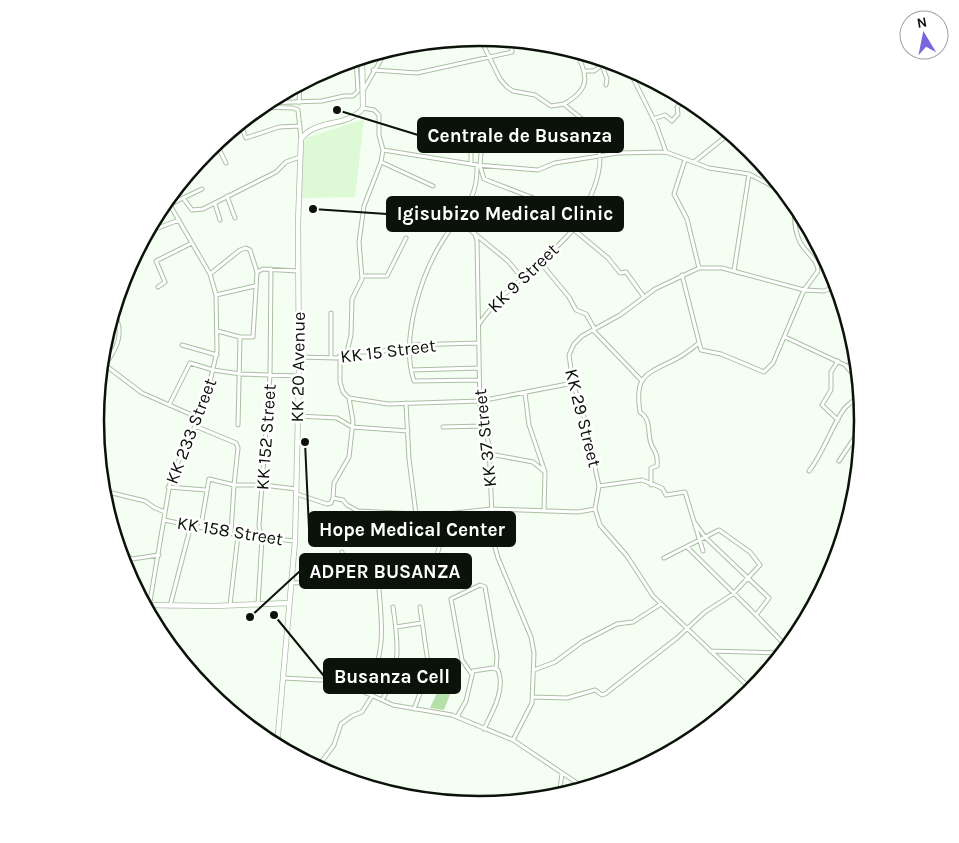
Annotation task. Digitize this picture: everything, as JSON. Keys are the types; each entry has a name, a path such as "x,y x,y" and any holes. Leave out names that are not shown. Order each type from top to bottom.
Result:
{"main road":[{"path":"301,139 314,128 356,116 363,108 362,65"},
{"name":"KK 20 Avenue","path":"278,738 295,541 299,376 298,272 301,139"},
{"path":"153,606 289,603"}],"street":[{"path":"484,46 500,79 513,91 535,95 551,106 564,104 581,90 586,80 585,70 580,60"},
{"path":"373,70 417,73 512,52 512,48"},
{"path":"364,90 380,60"},
{"path":"585,70 594,71 597,67 601,66"},
{"path":"282,103 299,103 355,95 358,83 357,67"},
{"path":"603,67 608,82 606,85"},
{"path":"634,80 654,119 666,152"},
{"path":"299,103 300,93"},
{"name":"KK 9 Street","path":"478,325 502,296 573,229 596,187 599,177 600,156 589,125 576,117 564,104"},
{"path":"654,119 665,115 672,121 678,114 677,107 680,104"},
{"path":"274,107 298,110 301,139"},
{"path":"347,352 351,335 352,299 361,284 362,276 359,242 364,206 381,162 383,150 379,135 378,115 374,110 363,108"},
{"path":"243,130 246,138 279,126 300,126"},
{"path":"694,163 725,137"},
{"path":"479,380 415,381 411,370 410,330 424,280 442,242 470,203 479,165 482,139"},
{"path":"471,164 472,145"},
{"path":"383,150 471,164 538,170 555,163 618,152 666,152 694,163 749,174 771,185"},
{"path":"220,151 226,163"},
{"path":"183,198 192,210 203,209 276,172 286,162 301,157"},
{"path":"684,160 674,195 686,219 699,268"},
{"path":"381,162 433,186"},
{"path":"479,165 482,176 486,180 580,216"},
{"path":"734,271 749,174"},
{"path":"175,202 202,189"},
{"path":"227,196 235,218"},
{"path":"215,203 220,220"},
{"name":"KK 233 Street","path":"149,598 159,555 168,487 177,462 199,418 217,355 216,295 210,274 172,206"},
{"path":"682,274 702,350 729,357 763,373 772,364 804,290 818,269 817,262 799,241 794,225 794,217"},
{"path":"159,228 178,220"},
{"path":"459,220 508,261 522,278"},
{"path":"573,229 608,258 620,273 626,272 644,297"},
{"name":"KK 37 Street","path":"475,234 477,241 480,401 483,426 490,454 494,549 532,641 533,697 513,740"},
{"path":"362,276 387,276 406,238"},
{"path":"158,287 165,282 156,261 192,243"},
{"path":"210,274 240,250 246,248 250,250 256,272 253,336 240,337 217,331"},
{"path":"540,262 569,297 576,310 586,314 593,329 642,382"},
{"name":"KK 29 Street","path":"595,509 599,486 569,360 571,350 578,339 620,315 644,297 682,274 699,268 716,267 804,290 824,291 830,289"},
{"path":"256,272 271,269 298,272"},
{"name":"KK 152 Street","path":"258,604 262,538 259,526 270,375 271,269"},
{"path":"216,295 255,286"},
{"path":"331,313 331,358"},
{"path":"109,358 120,337 118,320"},
{"path":"238,425 241,374 240,337"},
{"path":"785,337 848,366 852,370"},
{"path":"651,485 651,468 657,465 657,459 656,450 652,447 646,417 640,411 638,394 642,382 647,373 677,359 699,343"},
{"name":"KK 15 Street","path":"299,357 331,358 340,357 347,352 379,352 410,345 478,344"},
{"path":"182,345 217,355"},
{"path":"340,357 340,382 343,392 349,398 384,403 480,401 573,383"},
{"path":"838,361 831,372 831,390 822,405 838,420"},
{"path":"848,366 850,362"},
{"path":"169,405 189,363 214,370 241,374 299,376"},
{"path":"108,367 142,393 199,418"},
{"path":"411,370 479,368"},
{"path":"524,393 529,424 545,472 544,512"},
{"path":"201,526 206,490 210,478 234,485 263,485 296,492 327,504 331,503 334,483 349,457 352,427 349,398"},
{"path":"808,471 821,456 845,408 854,402"},
{"path":"406,403 416,514"},
{"path":"298,416 337,418 352,427 408,431"},
{"path":"195,426 224,436 237,444 231,533"},
{"path":"443,427 483,426"},
{"path":"839,461 854,437"},
{"path":"490,454 533,462 545,472"},
{"path":"599,486 637,480 662,488 666,495 685,492 703,551"},
{"path":"168,487 206,490"},
{"path":"111,493 145,501 165,512"},
{"path":"333,498 343,500 358,512 441,515 491,509 544,512 578,512 595,509 604,531 627,556 637,575 661,604 747,685"},
{"path":"291,583 322,582 344,572 390,580 432,574 439,548 437,522 441,515"},
{"name":"KK 158 Street","path":"164,520 238,535 295,541"},
{"path":"695,523 705,537 769,598 756,615"},
{"path":"170,606 191,524"},
{"path":"533,697 567,698 594,690 603,695 687,629 705,612 733,594 760,565 750,552 728,534 720,530 664,558"},
{"path":"230,605 238,535"},
{"path":"687,547 783,642"},
{"path":"342,552 344,572"},
{"path":"130,558 159,555"},
{"path":"366,693 376,672 382,638 378,578"},
{"path":"457,717 466,701 471,673 462,660 451,599 480,585 485,587 497,656 496,670 500,676 496,704 484,729"},
{"path":"534,670 555,662 582,642 617,624 633,622 661,604"},
{"path":"382,700 390,688 398,657 393,607"},
{"path":"414,709 429,670 420,607"},
{"path":"396,627 422,623"},
{"path":"710,651 775,653"},
{"path":"471,673 473,671 493,668 496,670"},
{"path":"283,678 340,681 382,700 414,709 457,717 513,740 579,783"},
{"path":"322,762 334,745 341,724 362,712 372,696"},
{"path":"560,788 562,773"}],"shaded area":[{"path":"364,119 355,197 301,198 303,145 306,138"},
{"path":"440,686 452,689 444,710 430,708"}],"place":[{"name":"Centrale de Busanza","path":"337,110"},
{"name":"Igisubizo Medical Clinic","path":"313,209"},
{"name":"Hope Medical Center","path":"305,442"},
{"name":"Busanza Cell","path":"274,615"},
{"name":"ADPER BUSANZA","path":"250,617"}]}
